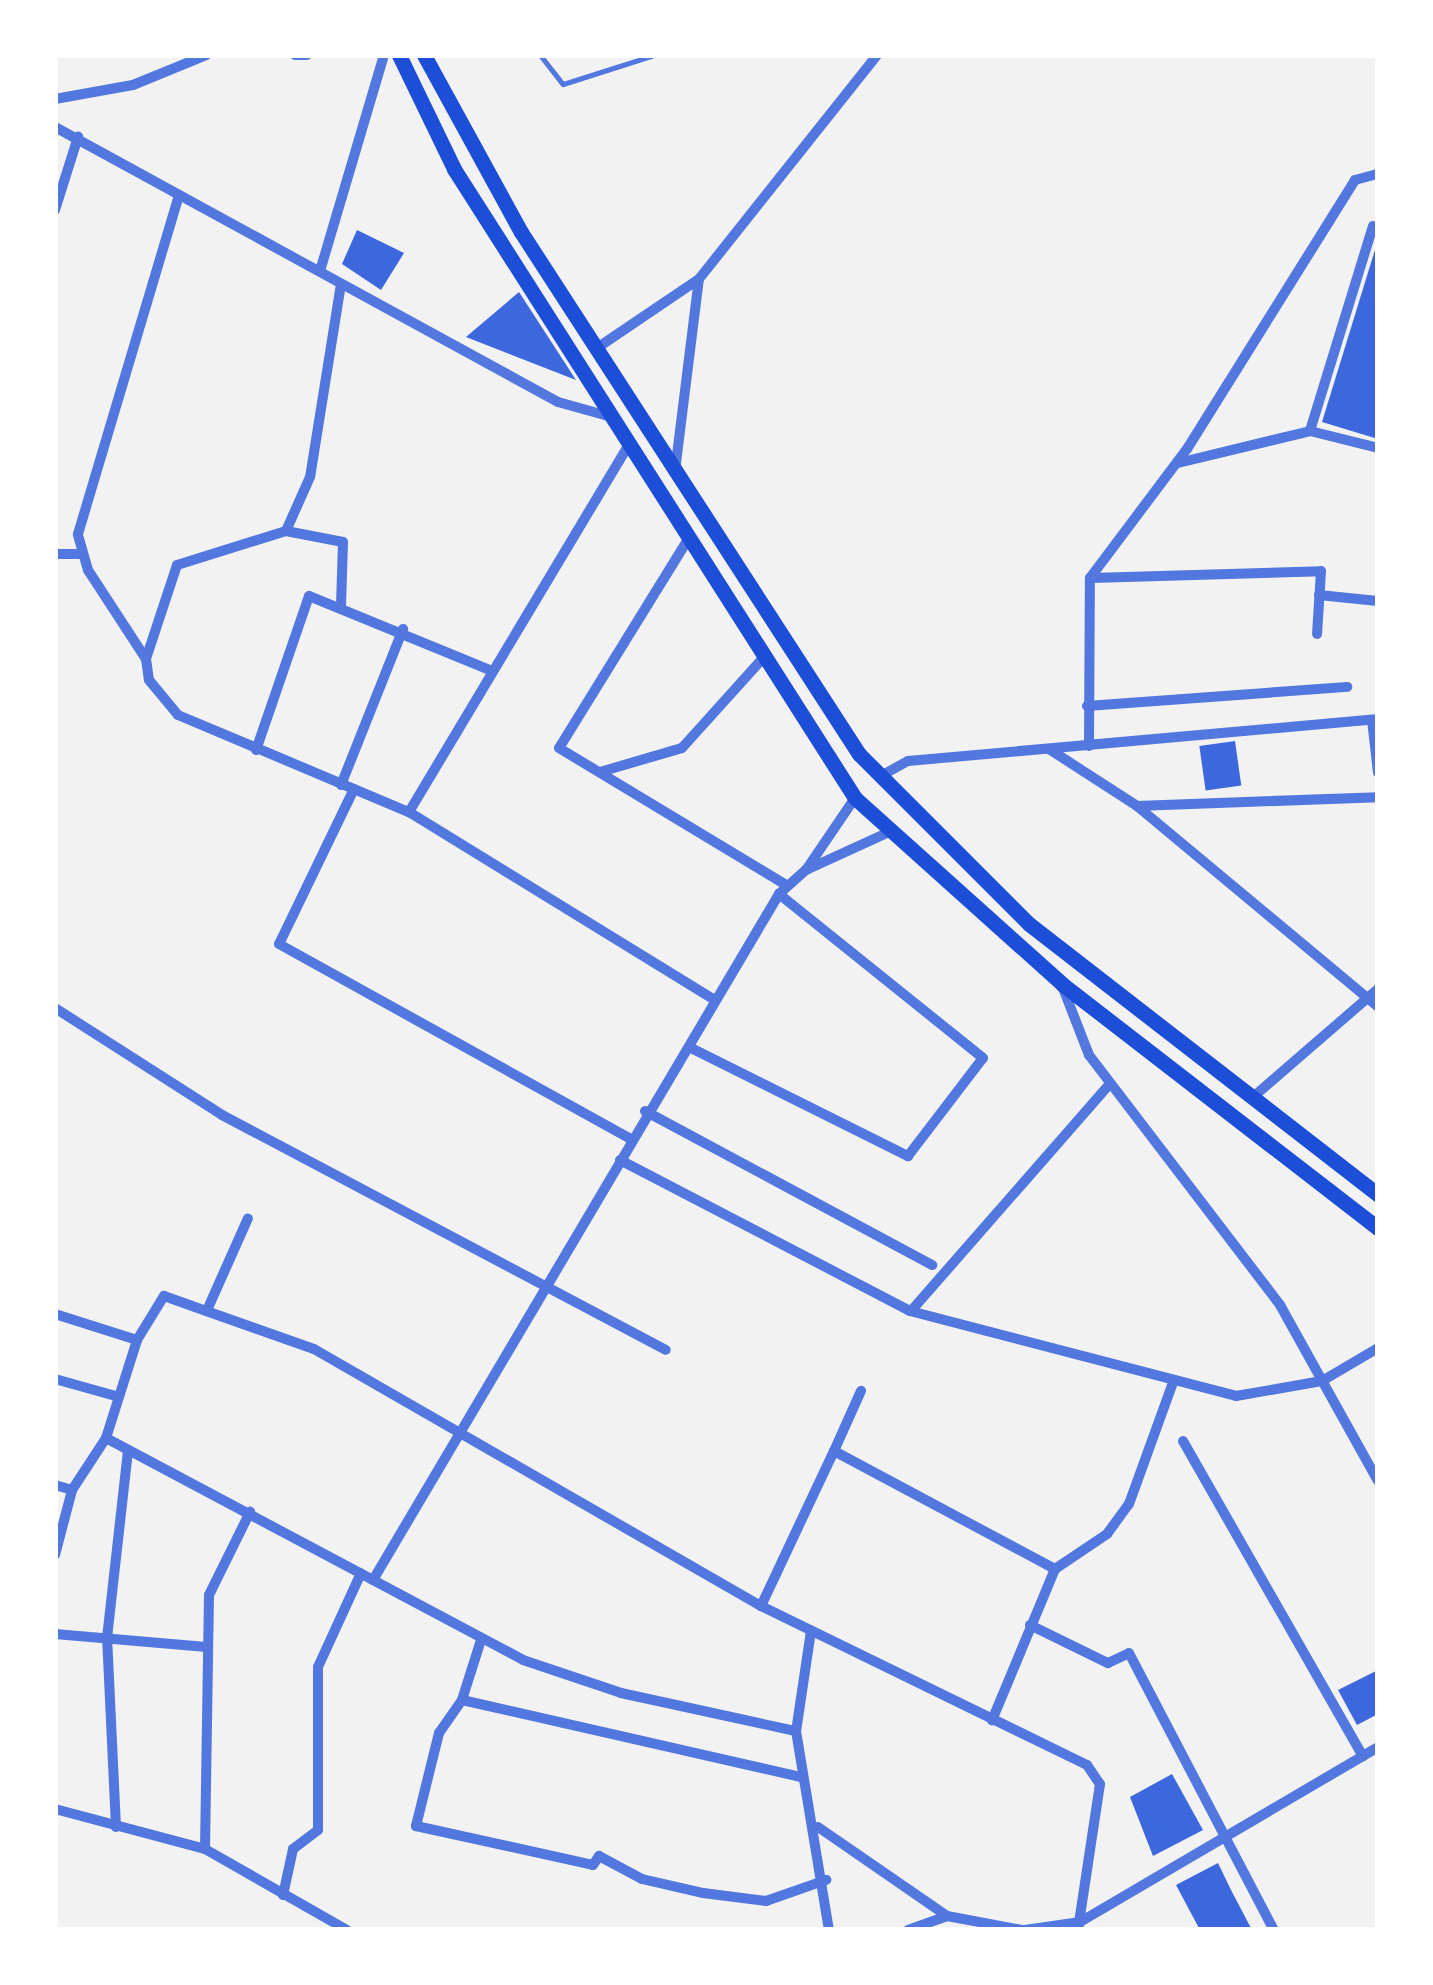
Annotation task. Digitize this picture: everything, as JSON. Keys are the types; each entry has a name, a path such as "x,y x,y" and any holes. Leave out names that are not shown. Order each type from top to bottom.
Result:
{"main road":[{"path":"398,55 454,169 627,448 855,798 886,833 1062,984 1378,1228"},
{"path":"424,55 471,151 760,610 879,777 1029,924 1378,1195"},
{"path":"740,623 760,610"}],"street":[{"path":"55,98 133,85 206,55"},
{"path":"295,55 307,55"},
{"path":"320,271 384,55"},
{"path":"597,348 698,279 876,55"},
{"path":"55,127 558,402 608,416"},
{"path":"55,210 78,137"},
{"path":"1089,746 1090,578 1178,462 1355,180 1378,174"},
{"path":"179,194 78,534 80,554 146,659 167,707 256,750 409,812 714,1000"},
{"path":"1310,430 1373,226"},
{"path":"675,473 698,279"},
{"path":"286,531 314,458 341,284"},
{"path":"1178,462 1310,430 1378,448"},
{"path":"409,812 489,670 627,448"},
{"path":"146,659 177,565 286,531 343,542 340,605"},
{"path":"687,540 558,742 782,889 983,1058 908,1156 689,1047"},
{"path":"55,554 80,554"},
{"path":"1090,578 1320,571 1318,634"},
{"path":"1319,595 1378,601"},
{"path":"256,750 305,599 340,605 403,628 489,670"},
{"path":"342,784 403,628"},
{"path":"600,772 682,748 763,658"},
{"path":"1087,706 1347,687"},
{"path":"879,777 908,761 1375,719 1378,774"},
{"path":"1048,749 1137,806 1378,1007"},
{"path":"354,790 279,944 631,1139"},
{"path":"1137,806 1378,796"},
{"path":"806,870 855,798"},
{"path":"373,1580 645,1111 689,1047 782,889 806,870 886,833"},
{"path":"1062,984 1109,1086 1218,1215 1322,1381 1378,1481"},
{"path":"1252,1098 1378,989"},
{"path":"55,1008 222,1115 666,1350"},
{"path":"910,1312 1109,1086"},
{"path":"645,1111 932,1265"},
{"path":"620,1160 910,1312 1236,1396 1322,1381 1378,1348"},
{"path":"208,1308 248,1218"},
{"path":"55,1554 72,1490 106,1438 116,1396 137,1340 164,1296 208,1308 314,1349 761,1606 1087,1765 1100,1784 1079,1926"},
{"path":"55,1314 137,1340"},
{"path":"55,1378 116,1396"},
{"path":"992,1720 1055,1569 1106,1534 1129,1504 1174,1380"},
{"path":"761,1606 861,1390"},
{"path":"106,1438 250,1512 481,1640 621,1693 796,1731"},
{"path":"1183,1441 1364,1756"},
{"path":"116,1827 107,1638 128,1450"},
{"path":"834,1451 1055,1569"},
{"path":"55,1485 72,1490"},
{"path":"205,1849 209,1595 250,1512"},
{"path":"283,1894 293,1849 318,1830 318,1667 361,1574"},
{"path":"1030,1625 1108,1663 1129,1653 1274,1930"},
{"path":"812,1630 796,1731 801,1777 818,1827 830,1930"},
{"path":"55,1634 206,1647"},
{"path":"481,1640 462,1700 439,1733 416,1826 593,1866 599,1856 642,1879 703,1894 766,1901 826,1880"},
{"path":"462,1700 801,1777"},
{"path":"818,1827 948,1916 1024,1930 1079,1926 1378,1747"},
{"path":"55,1809 205,1849 348,1930"},
{"path":"908,1930 948,1916"}],"lane":[{"path":"540,55 563,84 654,55"}],"building":[{"path":"357,230 404,253 381,290 342,264"},
{"path":"1378,240 1378,439 1322,422"},
{"path":"519,292 576,380 466,337"},
{"path":"1235,741 1241,786 1206,791 1199,746"},
{"path":"1378,1670 1378,1714 1357,1725 1338,1690"},
{"path":"1172,1774 1203,1830 1153,1856 1130,1797"},
{"path":"1218,1863 1252,1930 1200,1930 1176,1885"}]}
